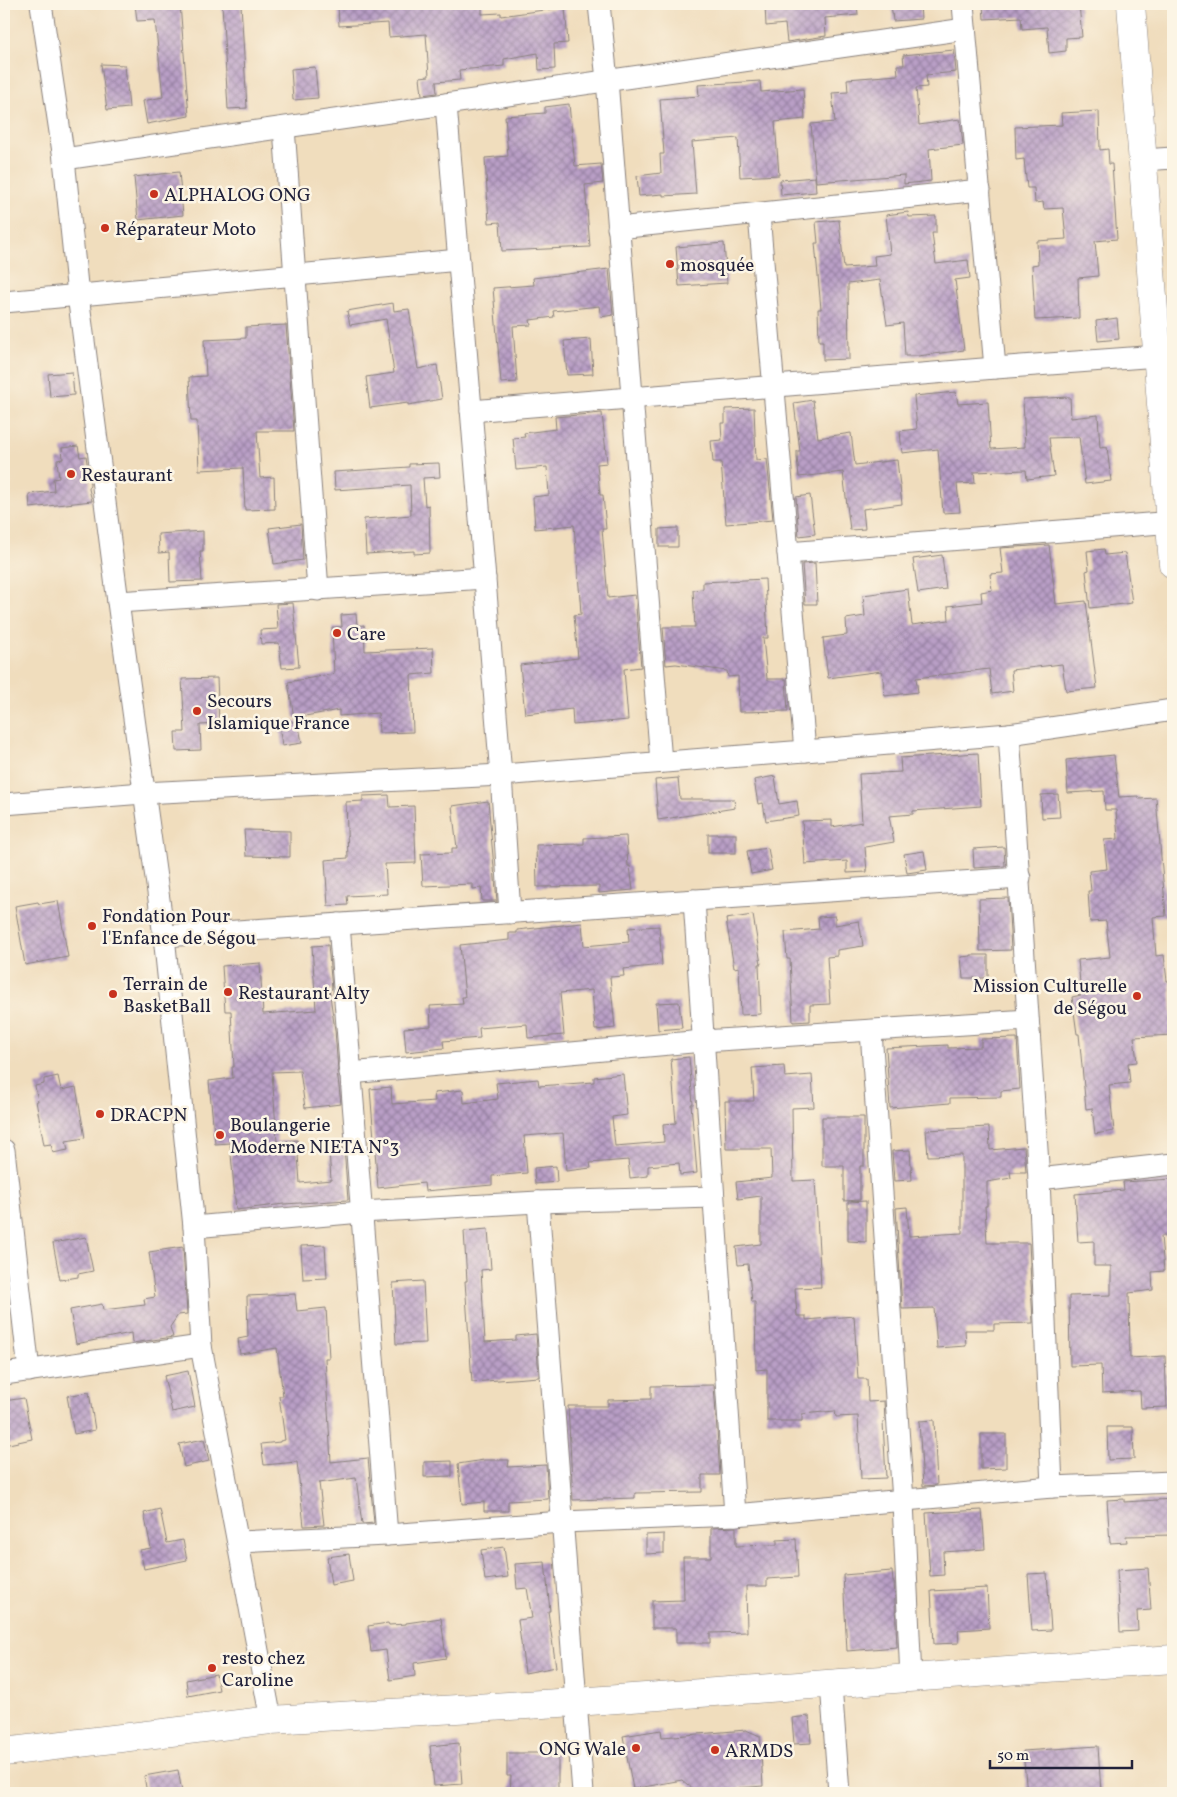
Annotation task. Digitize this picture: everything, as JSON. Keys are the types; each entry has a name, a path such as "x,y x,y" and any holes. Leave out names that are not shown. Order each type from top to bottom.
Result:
{"street":[{"path":"41,4 64,159 78,295 143,793 164,936 194,1227 201,1346 271,1720"},
{"path":"599,4 607,80 661,762"},
{"path":"963,4 995,368"},
{"path":"1131,4 1172,522 1173,564"},
{"path":"64,159 965,29"},
{"path":"446,104 501,775 510,913"},
{"path":"284,128 318,590"},
{"path":"1143,160 1173,158"},
{"path":"618,228 980,190"},
{"path":"759,214 805,751"},
{"path":"4,302 459,260"},
{"path":"471,411 1158,356"},
{"path":"788,553 1172,522"},
{"path":"118,602 485,578"},
{"path":"4,804 143,793 501,775 805,751 1009,734 1173,710"},
{"path":"1009,734 1039,1178 1052,1487"},
{"path":"164,936 1020,878"},
{"path":"694,900 735,1515"},
{"path":"339,924 386,1535"},
{"path":"350,1073 703,1041 1028,1020"},
{"path":"871,1031 903,1501 911,1679"},
{"path":"4,1150 29,1371"},
{"path":"1039,1178 1173,1164"},
{"path":"194,1227 361,1212 538,1202 713,1196"},
{"path":"538,1202 583,1793"},
{"path":"4,1374 201,1346"},
{"path":"239,1542 386,1535 562,1522 735,1515 1052,1487 1173,1482"},
{"path":"4,1752 271,1720 576,1702 1173,1660"},
{"path":"831,1684 839,1793"}],"building":[{"path":"135,4 180,4 189,116 147,124 143,101 163,97 155,20 137,21"},
{"path":"222,4 241,4 247,108 228,109"},
{"path":"338,4 482,4 482,14 501,13 501,16 565,7 568,43 554,44 555,69 539,70 538,53 504,59 504,66 459,70 460,80 436,82 437,93 422,95 420,77 429,76 426,34 389,37 388,23 339,26"},
{"path":"765,4 857,4 858,15 825,18 826,36 787,42 785,24 766,26"},
{"path":"891,4 920,4 921,19 893,21"},
{"path":"983,4 1079,4 1082,37 1066,38 1066,51 1049,53 1047,27 1022,29 1021,17 984,19"},
{"path":"954,50 956,72 926,75 927,87 916,88 919,125 960,119 963,145 929,149 931,181 904,184 904,175 816,182 811,124 835,122 832,93 848,92 847,79 898,75 897,65 904,65 903,55"},
{"path":"101,64 125,65 129,108 107,110"},
{"path":"315,67 318,98 293,100 291,69"},
{"path":"760,81 761,92 803,89 805,119 775,122 779,175 740,177 738,138 692,142 696,194 639,196 637,176 661,173 660,154 664,154 660,99 699,96 698,85"},
{"path":"569,104 575,166 601,164 603,183 585,185 590,247 502,251 500,222 489,223 485,158 508,156 505,116 545,113 545,107"},
{"path":"1099,111 1100,150 1108,149 1109,164 1112,164 1117,239 1095,241 1098,276 1078,278 1079,318 1035,320 1032,265 1038,264 1037,241 1066,239 1063,208 1044,209 1043,202 1035,203 1034,188 1027,188 1024,159 1016,160 1015,127 1062,125 1061,113"},
{"path":"179,172 183,215 138,220 134,177"},
{"path":"815,177 816,192 781,195 780,180"},
{"path":"908,212 909,217 936,216 936,233 932,233 936,264 968,260 970,278 955,280 964,350 905,356 903,323 887,325 880,280 848,284 849,359 823,360 823,341 819,341 818,309 821,309 815,243 818,243 816,222 839,220 844,268 875,266 874,256 890,254 886,215"},
{"path":"724,243 727,283 679,286 676,247"},
{"path":"609,269 613,315 601,317 599,306 553,311 554,317 530,320 531,325 513,326 517,382 501,383 493,288 534,285 533,278"},
{"path":"393,303 394,311 409,309 418,369 437,365 442,399 408,405 408,403 370,408 366,377 394,373 386,319 350,325 347,311"},
{"path":"1117,318 1119,339 1098,341 1096,321"},
{"path":"286,325 294,431 257,431 260,478 274,477 275,509 245,510 243,468 199,470 197,421 191,421 189,377 206,376 204,340 246,338 246,327"},
{"path":"591,339 593,374 567,375 564,341"},
{"path":"72,372 74,395 50,397 48,374"},
{"path":"956,392 958,404 988,402 991,449 1025,447 1023,399 1070,397 1071,418 1098,415 1100,448 1107,447 1111,481 1085,484 1079,437 1049,438 1054,476 1027,479 1026,470 974,472 975,483 957,484 960,512 943,513 938,449 902,453 900,431 917,429 914,396"},
{"path":"813,400 818,438 851,433 855,465 897,460 902,504 863,509 865,529 850,530 843,472 799,477 797,451 800,451 794,403"},
{"path":"754,408 756,460 767,459 773,520 726,524 721,462 713,462 711,441 722,440 721,423 725,423 725,409"},
{"path":"602,413 607,463 597,464 600,495 603,495 606,529 602,529 608,598 635,595 641,667 624,669 628,720 573,725 572,709 525,714 520,665 578,658 574,615 581,614 574,525 535,529 533,497 549,495 547,467 516,470 513,438 525,437 524,433 556,429 555,417"},
{"path":"78,446 80,457 86,456 92,501 30,508 29,494 54,491 53,479 59,478 57,460 63,459 62,448"},
{"path":"439,463 440,477 423,478 425,506 429,505 430,553 414,554 414,551 366,554 364,519 411,515 410,485 335,490 334,472 409,467 409,464"},
{"path":"810,495 815,534 799,536 796,497"},
{"path":"301,524 303,560 274,564 269,528"},
{"path":"678,528 678,547 659,547 659,529"},
{"path":"203,531 203,551 200,551 202,581 170,582 169,552 159,553 158,534"},
{"path":"1049,545 1056,604 1086,601 1097,688 1066,691 1062,664 1011,670 1013,691 992,694 989,669 916,678 918,692 885,696 882,671 828,678 823,638 847,635 846,619 865,616 863,595 908,589 912,625 949,620 948,606 982,602 981,592 992,590 990,574 1003,573 1000,548"},
{"path":"1104,549 1105,555 1125,553 1132,603 1090,608 1086,571 1089,570 1087,551"},
{"path":"942,555 946,589 918,593 913,559"},
{"path":"815,563 817,604 805,604 802,564"},
{"path":"765,579 768,638 763,638 767,679 786,679 788,711 739,712 738,676 728,677 727,671 676,664 666,665 663,627 695,627 693,590 703,589 703,582"},
{"path":"293,603 299,667 282,668 279,643 261,644 260,630 278,629 276,604"},
{"path":"356,614 357,626 364,625 365,651 433,648 434,673 411,675 413,732 379,733 378,713 339,716 339,710 294,718 288,682 334,674 332,627 342,627 341,615"},
{"path":"217,678 219,724 200,725 201,750 176,751 175,732 185,732 182,679"},
{"path":"298,721 302,743 282,746 279,724"},
{"path":"978,753 981,806 913,811 913,814 889,816 894,842 865,847 867,872 847,873 847,861 805,864 802,821 832,820 832,827 862,822 859,774 901,772 900,758"},
{"path":"1114,755 1119,797 1138,796 1139,799 1156,798 1166,916 1153,917 1156,956 1164,955 1167,981 1170,981 1173,1035 1134,1037 1137,1062 1128,1063 1130,1083 1109,1085 1114,1131 1095,1134 1092,1108 1086,1109 1079,1034 1077,1034 1072,997 1081,995 1078,960 1110,957 1106,921 1090,922 1088,891 1091,891 1089,871 1107,869 1104,840 1118,839 1116,810 1105,810 1104,791 1068,793 1066,760"},
{"path":"775,776 779,804 797,801 799,816 766,821 763,803 758,804 754,780"},
{"path":"678,778 680,799 734,799 735,808 658,820 655,780"},
{"path":"1058,794 1060,817 1042,818 1041,795"},
{"path":"389,795 390,807 414,806 416,863 385,864 387,894 347,896 348,905 328,906 325,860 348,858 346,802 363,801 363,796"},
{"path":"488,801 497,901 482,901 481,888 473,889 473,884 423,886 421,854 452,853 452,848 457,848 452,806"},
{"path":"244,830 290,831 290,857 246,856"},
{"path":"708,834 736,834 736,853 708,853"},
{"path":"626,836 628,866 630,866 633,890 599,893 599,886 537,887 536,845 584,844 584,838"},
{"path":"1004,847 1005,866 974,868 973,849"},
{"path":"768,848 772,870 751,874 747,851"},
{"path":"924,851 927,870 907,873 904,854"},
{"path":"1008,898 1011,950 980,951 979,899"},
{"path":"58,901 68,957 25,965 15,906"},
{"path":"753,915 761,964 759,964 761,1014 741,1015 739,967 734,968 726,919"},
{"path":"835,916 835,925 859,921 863,946 837,950 837,956 827,957 830,1004 810,1005 810,1021 793,1022 790,959 787,959 785,932 819,929 818,917"},
{"path":"582,923 584,946 629,942 628,928 659,926 662,965 623,969 624,976 610,977 615,1028 595,1030 592,990 560,993 564,1035 528,1038 527,1024 479,1028 480,1038 443,1041 444,1048 406,1052 404,1028 431,1026 430,1006 463,1004 462,997 465,997 460,945 509,940 509,933 517,933 517,930"},
{"path":"328,945 332,989 329,989 335,1030 341,1104 305,1108 300,1071 272,1072 277,1142 297,1140 300,1183 331,1180 329,1150 344,1148 348,1200 284,1204 236,1210 230,1143 215,1144 209,1081 233,1078 231,1011 225,1011 222,966 260,963 263,1014 316,1010 312,946"},
{"path":"988,955 988,978 963,978 961,957"},
{"path":"679,1002 682,1028 658,1030 656,1003"},
{"path":"1017,1038 1020,1089 1001,1091 1001,1097 950,1098 950,1103 890,1108 886,1048 948,1045 948,1048 981,1047 981,1039"},
{"path":"689,1057 697,1173 680,1175 679,1163 648,1166 648,1176 630,1178 628,1160 590,1163 591,1168 566,1171 563,1133 524,1136 527,1173 492,1176 492,1185 425,1191 424,1183 378,1188 370,1089 391,1087 392,1104 435,1101 434,1093 463,1090 464,1103 498,1099 496,1083 538,1079 539,1086 594,1082 594,1077 623,1074 627,1115 612,1117 615,1146 664,1142 663,1124 676,1123 671,1059"},
{"path":"784,1066 785,1077 812,1075 814,1107 792,1108 793,1181 815,1180 821,1287 795,1288 797,1316 806,1316 806,1320 854,1316 858,1379 867,1379 868,1402 884,1401 885,1422 883,1422 886,1478 861,1479 858,1416 836,1417 835,1411 802,1414 802,1421 767,1421 767,1369 756,1370 755,1302 752,1302 748,1264 738,1265 736,1247 761,1244 761,1196 738,1199 736,1182 772,1178 771,1149 726,1149 725,1101 754,1101 752,1068"},
{"path":"58,1076 61,1090 76,1087 85,1138 66,1141 68,1150 53,1153 51,1144 44,1145 35,1086 44,1084 44,1079"},
{"path":"822,1117 864,1117 864,1166 860,1166 860,1200 844,1201 844,1166 822,1166"},
{"path":"989,1127 990,1150 1024,1147 1026,1172 1010,1172 1011,1178 987,1182 987,1206 985,1206 987,1243 1029,1243 1033,1323 994,1324 994,1330 965,1330 966,1346 937,1348 934,1308 902,1309 896,1208 907,1207 909,1236 962,1233 962,1155 928,1156 926,1130"},
{"path":"910,1150 912,1180 894,1181 892,1151"},
{"path":"556,1166 557,1182 535,1184 534,1168"},
{"path":"1173,1179 1173,1236 1161,1236 1164,1271 1152,1272 1153,1290 1129,1293 1130,1358 1165,1356 1167,1407 1141,1408 1140,1391 1102,1393 1101,1365 1070,1366 1069,1296 1111,1295 1111,1266 1094,1266 1094,1241 1078,1242 1075,1194 1124,1190 1123,1182"},
{"path":"866,1201 866,1242 848,1241 848,1202"},
{"path":"488,1229 491,1269 481,1270 485,1342 516,1340 516,1336 536,1334 539,1377 472,1382 465,1281 467,1281 464,1231"},
{"path":"86,1237 93,1271 78,1274 78,1277 60,1280 53,1243"},
{"path":"325,1245 327,1278 303,1279 301,1246"},
{"path":"183,1247 187,1314 178,1315 170,1327 173,1337 132,1343 131,1333 76,1344 70,1310 102,1304 103,1310 145,1305 144,1299 155,1297 149,1252"},
{"path":"423,1281 426,1343 396,1344 393,1283"},
{"path":"295,1294 297,1311 326,1308 329,1358 325,1358 331,1462 368,1458 374,1523 362,1524 356,1478 319,1483 324,1525 304,1526 297,1462 264,1465 261,1444 285,1440 279,1396 283,1396 277,1348 240,1354 238,1339 248,1337 247,1296"},
{"path":"188,1371 195,1407 172,1412 164,1376"},
{"path":"714,1385 720,1475 702,1475 702,1492 635,1493 635,1498 573,1500 568,1406 608,1406 608,1400 651,1399 651,1386"},
{"path":"89,1392 95,1430 74,1434 67,1396"},
{"path":"24,1398 32,1439 4,1445 4,1401"},
{"path":"934,1420 937,1485 923,1486 919,1421"},
{"path":"1107,1427 1133,1427 1134,1459 1108,1460"},
{"path":"981,1434 1006,1434 1006,1468 981,1469"},
{"path":"204,1439 209,1461 184,1467 179,1444"},
{"path":"484,1460 509,1460 508,1467 546,1465 548,1499 508,1501 508,1511 484,1511 484,1502 462,1504 458,1464"},
{"path":"452,1461 452,1476 424,1477 424,1462"},
{"path":"1124,1499 1124,1502 1173,1499 1173,1535 1126,1536 1127,1542 1110,1543 1107,1500"},
{"path":"160,1509 167,1543 183,1540 187,1560 144,1569 140,1550 151,1548 144,1513"},
{"path":"982,1510 985,1549 943,1552 944,1575 930,1576 926,1513"},
{"path":"736,1527 736,1546 777,1545 777,1540 796,1539 798,1577 767,1579 767,1586 746,1586 747,1632 710,1633 710,1643 676,1643 676,1628 652,1628 652,1601 684,1600 683,1557 711,1557 711,1528"},
{"path":"664,1534 664,1553 646,1554 646,1535"},
{"path":"504,1547 508,1577 485,1580 481,1550"},
{"path":"349,1554 353,1581 331,1585 327,1557"},
{"path":"545,1562 550,1611 548,1611 556,1667 525,1673 518,1620 532,1618 527,1588 517,1589 515,1564"},
{"path":"1148,1568 1151,1610 1137,1611 1138,1631 1120,1632 1117,1570"},
{"path":"892,1571 897,1647 847,1651 843,1575"},
{"path":"1047,1573 1051,1630 1032,1631 1028,1574"},
{"path":"987,1588 989,1628 958,1630 959,1643 934,1644 931,1591"},
{"path":"441,1618 446,1658 414,1663 415,1676 390,1680 386,1650 371,1652 368,1626 388,1623 389,1625 406,1624"},
{"path":"216,1674 219,1690 188,1696 186,1680"},
{"path":"809,1716 811,1743 794,1744 792,1718"},
{"path":"661,1730 662,1737 746,1730 760,1736 763,1786 739,1788 740,1793 704,1793 704,1791 694,1790 682,1780 633,1789 623,1736"},
{"path":"459,1743 462,1784 434,1786 430,1746"},
{"path":"1098,1746 1101,1793 1027,1793 1023,1751"},
{"path":"507,1753 558,1753 558,1793 510,1793 511,1776 507,1776"},
{"path":"178,1770 182,1792 147,1793 144,1776"}],"place":[{"name":"ALPHALOG ONG","path":"154,194"},
{"name":"Réparateur Moto","path":"105,228"},
{"name":"mosquée","path":"670,264"},
{"name":"Restaurant","path":"71,474"},
{"name":"Care","path":"337,633"},
{"name":"Secours Islamique France","path":"197,711"},
{"name":"Fondation Pour l'Enfance de Ségou","path":"92,926"},
{"name":"Restaurant Alty","path":"228,992"},
{"name":"Terrain de BasketBall","path":"113,994"},
{"name":"Mission Culturelle de Ségou","path":"1137,996"},
{"name":"DRACPN","path":"100,1114"},
{"name":"Boulangerie Moderne NIETA N°3","path":"220,1135"},
{"name":"resto chez Caroline","path":"212,1668"},
{"name":"ONG Wale","path":"636,1748"},
{"name":"ARMDS","path":"715,1750"}]}
